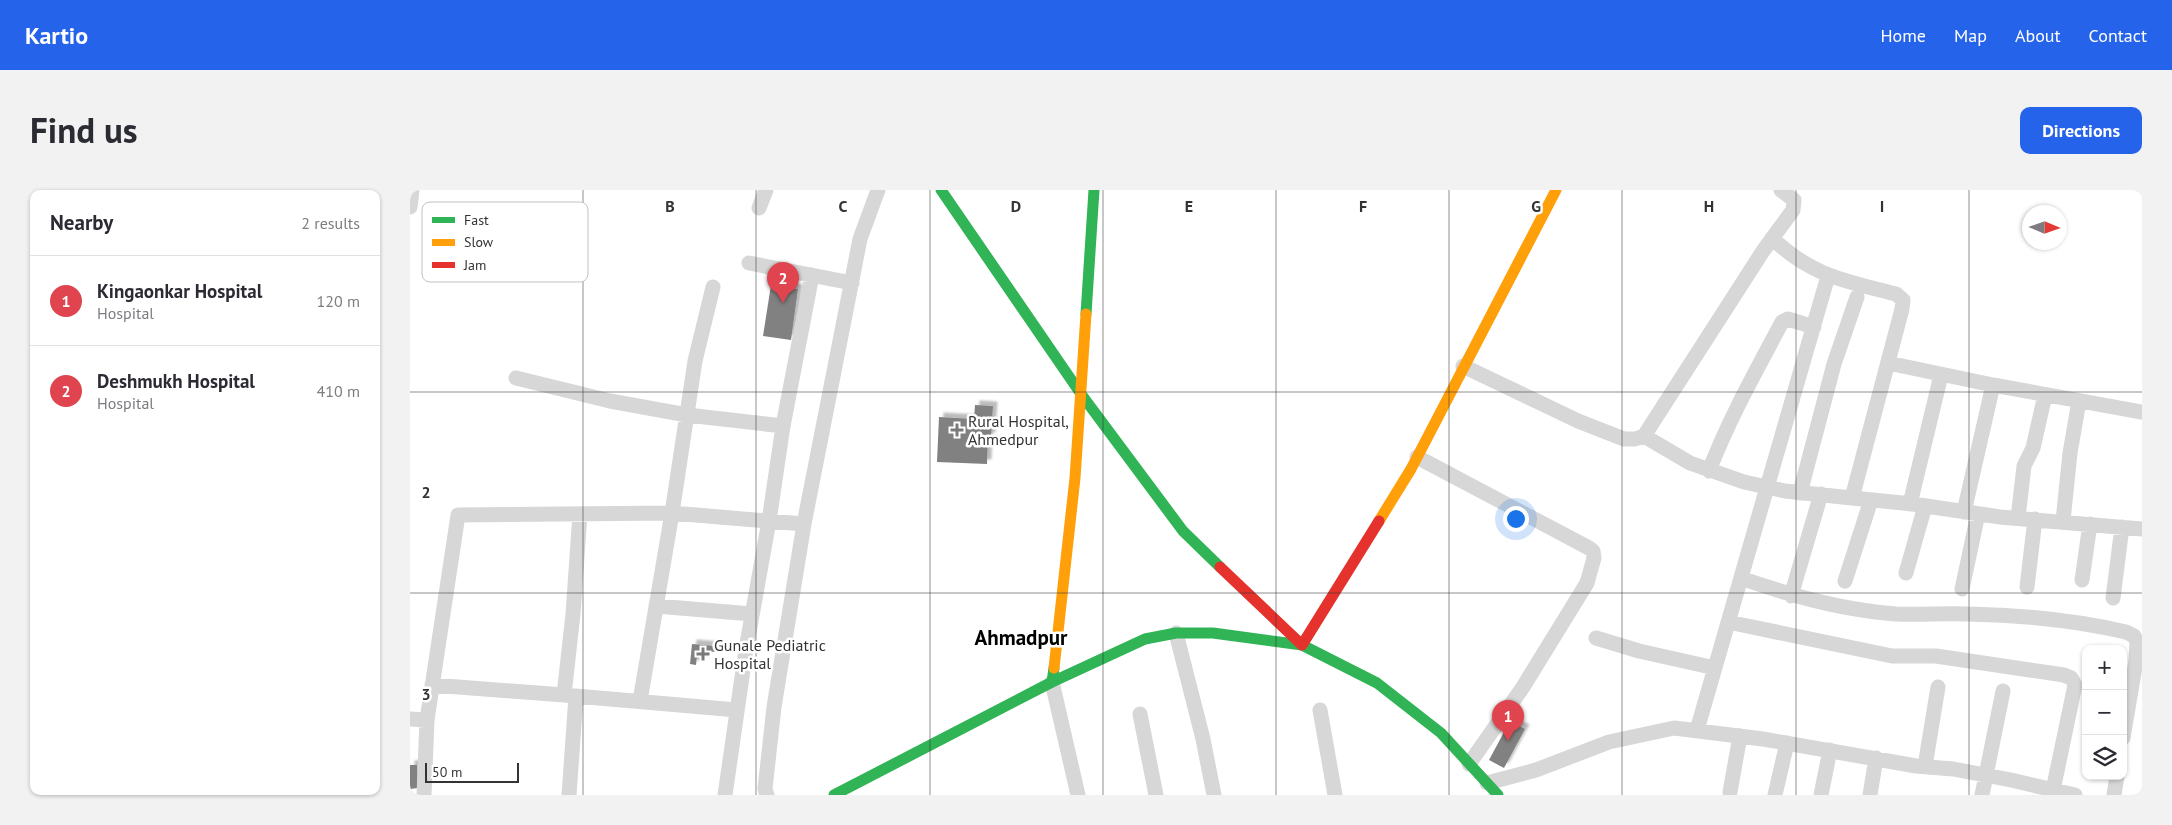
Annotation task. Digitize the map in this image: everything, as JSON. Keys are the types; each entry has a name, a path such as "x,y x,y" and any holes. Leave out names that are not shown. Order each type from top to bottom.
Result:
{"main road":[{"path":"941,190 1081,394 1183,531 1302,645 1377,683 1441,733 1498,795"},
{"path":"1052,682 1075,478 1094,190"},
{"path":"1302,645 1416,458 1556,190"},
{"path":"834,795 1052,682 1138,642 1176,633 1213,633 1302,645"}],"street":[{"path":"410,207 412,190"},
{"path":"759,208 766,190"},
{"path":"767,795 774,706 804,524 860,239 878,190"},
{"path":"1464,366 1587,425 1624,439 1635,439 1644,436 1772,238 1793,210 1794,200 1781,190"},
{"path":"1772,238 1799,260 1828,276 1896,294 1903,300 1902,310 1852,498"},
{"path":"749,263 852,283"},
{"path":"725,795 752,614 770,521 783,426 812,275"},
{"path":"1697,730 1828,276"},
{"path":"640,701 672,513 695,361 713,286"},
{"path":"1800,493 1834,364 1857,297"},
{"path":"1709,471 1736,409 1782,322 1788,318 1814,327"},
{"path":"1888,363 1992,385 2142,412"},
{"path":"1906,573 1942,375"},
{"path":"516,378 610,401 687,415 783,426"},
{"path":"1962,589 1971,513 1992,385"},
{"path":"2018,518 2024,466 2033,448 2045,395"},
{"path":"2063,521 2070,453 2079,401"},
{"path":"1644,436 1690,463 1709,471 1768,487 1800,493 1918,505 2018,518 2142,529"},
{"path":"1416,458 1529,515 1593,551 1594,558 1587,583 1523,687 1469,764"},
{"path":"1791,596 1821,494"},
{"path":"1845,581 1871,500"},
{"path":"424,795 427,720 458,515 672,513 804,524"},
{"path":"569,795 573,614 580,514"},
{"path":"2026,587 2035,519"},
{"path":"2082,580 2090,524"},
{"path":"2113,598 2122,527"},
{"path":"1741,578 1791,596 1893,613 1924,615 1967,614 2040,618 2126,632 2134,636 2137,642 2136,661 2124,735"},
{"path":"656,606 752,614"},
{"path":"1728,622 1892,656 1936,656 2064,675 2071,678 2075,685 2053,792"},
{"path":"1176,633 1203,739 1214,795"},
{"path":"1596,638 1639,651 1715,668"},
{"path":"1052,682 1078,795"},
{"path":"432,685 737,710"},
{"path":"1925,766 1938,686"},
{"path":"1982,795 2003,691"},
{"path":"1320,710 1335,795"},
{"path":"1140,714 1156,795"},
{"path":"410,719 427,720"},
{"path":"1487,783 1536,770 1609,742 1674,728 1787,743 1987,776 2053,792 2075,795"},
{"path":"1730,792 1740,736"},
{"path":"1775,795 1787,743"},
{"path":"1822,795 1830,750"},
{"path":"1870,795 1876,758"},
{"path":"2114,795 2116,780"}],"building":[{"path":"771,285 798,289 791,340 763,336"},
{"path":"975,405 993,406 991,437 988,437 987,464 937,462 939,417 974,419"},
{"path":"692,644 716,646 716,652 705,651 705,657 697,656 696,665 690,664"},
{"path":"1510,721 1525,729 1504,768 1489,760"},
{"path":"410,765 417,765 418,788 410,789"}],"traffic: fast":[{"path":"941,190 1081,394 1183,531 1220,567"},
{"path":"1086,314 1094,190"},
{"path":"1052,682 1145,639 1176,633 1213,633 1302,645 1377,683 1441,733 1498,795"},
{"path":"834,795 1052,682 1054,668"}],"traffic: slow":[{"path":"1379,521 1411,469 1556,190"},
{"path":"1054,668 1075,478 1086,314"}],"traffic: jam":[{"path":"1220,567 1302,645 1379,521"}],"place":[{"name":"Deshmukh Hospital","path":"783,303"},
{"name":"Rural Hospital, Ahmedpur","path":"957,430"},
{"name":"Gunale Pediatric Hospital","path":"703,654"},
{"name":"Kingaonkar Hospital","path":"1508,741"}],"district":[{"name":"Ahmadpur","path":"1021,637"}]}
